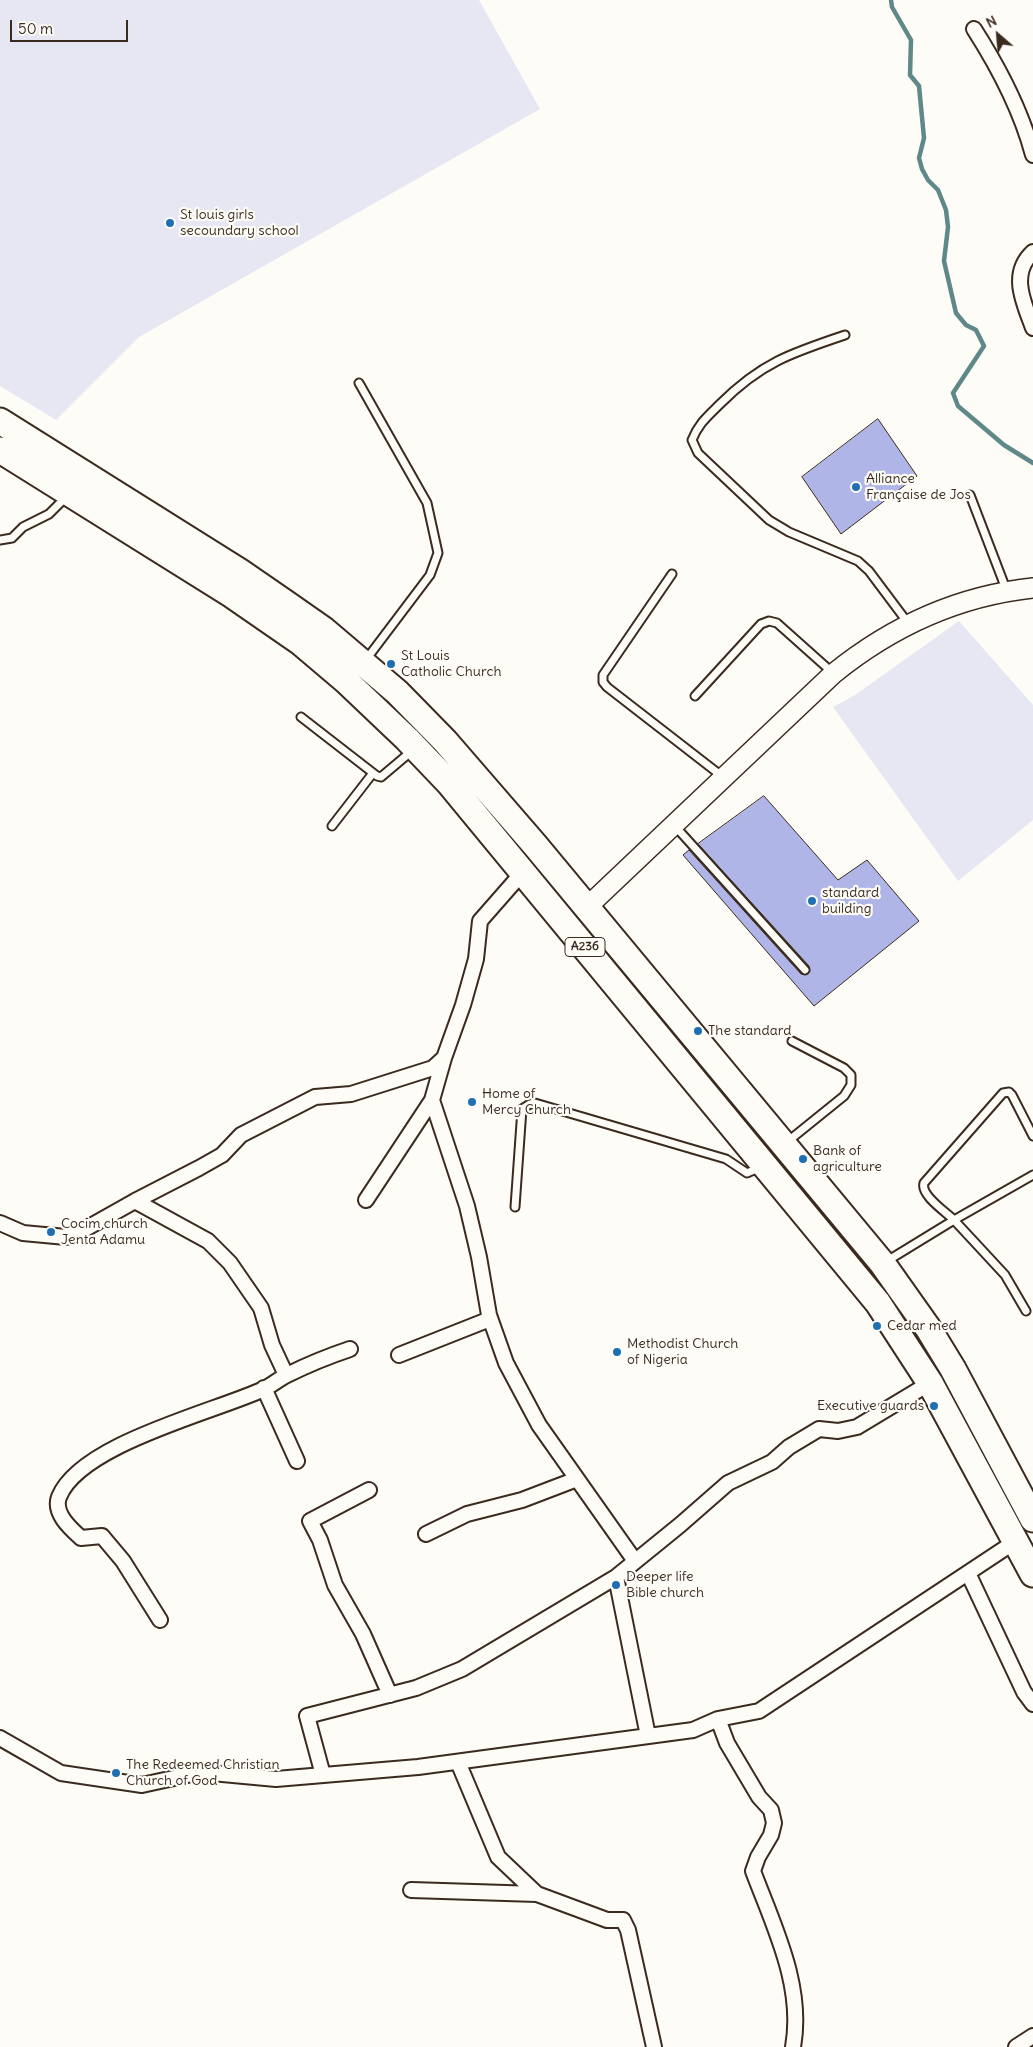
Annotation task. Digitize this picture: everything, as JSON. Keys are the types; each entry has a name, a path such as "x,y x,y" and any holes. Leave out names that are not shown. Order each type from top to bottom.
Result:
{"highway":[{"name":"A236","path":"0,421 239,571 324,630 354,672 415,748 449,783 878,1303 930,1384 1033,1574"},
{"name":"A236","path":"0,450 266,618 300,642 354,672 397,692 445,741 535,845 785,1144 901,1288 953,1369 1033,1519"},
{"path":"764,1163 785,1144"},
{"path":"878,1303 901,1288"}],"street":[{"path":"974,29 1008,90 1033,155"},
{"path":"1033,252 1021,268 1019,278 1020,289 1033,328"},
{"path":"586,908 833,674 861,651 908,623 954,605 988,595 1033,588"},
{"path":"366,1200 432,1100 476,959 480,921 522,872"},
{"path":"0,1223 23,1233 66,1237 88,1228 222,1155 242,1135 315,1097 351,1094 433,1068 444,1058"},
{"path":"432,1100 467,1206 490,1319 506,1363 539,1425 635,1561"},
{"path":"135,1201 208,1242 230,1263 261,1308 272,1345 286,1375"},
{"path":"399,1356 490,1319"},
{"path":"160,1620 123,1561 102,1536 80,1538 66,1523 58,1509 59,1497 74,1474 102,1455 125,1443 264,1388 286,1375 350,1348"},
{"path":"323,1775 306,1716 416,1688 462,1669 616,1577 728,1483 772,1462 789,1447 820,1429 838,1431 857,1427 930,1384"},
{"path":"264,1388 297,1461"},
{"path":"426,1534 467,1514 522,1500 577,1479"},
{"path":"369,1490 310,1521 320,1540 335,1584 363,1634 390,1695"},
{"path":"0,1738 61,1773 142,1784 201,1772 276,1779 458,1762 693,1730 718,1719 759,1711 1016,1542"},
{"path":"968,1574 1024,1692 1033,1704"},
{"path":"616,1577 648,1736"},
{"path":"718,1719 727,1744 759,1797 771,1810 774,1823 771,1835 758,1857 753,1871 785,1957 794,1997 795,2034 793,2047"},
{"path":"458,1762 498,1857 537,1894"},
{"path":"411,1890 537,1894 607,1920 623,1920 628,1930 654,2047"},
{"path":"1016,2047 1033,2036"}],"lane":[{"path":"845,335 791,354 765,367 740,384 698,426 692,440 698,453 769,520 789,532 858,562 869,571 908,623"},
{"path":"354,672 430,575 438,553 427,502 359,383"},
{"path":"0,540 12,538 23,527 49,514 70,494"},
{"path":"970,495 1007,592"},
{"path":"672,574 603,675 603,682 724,778"},
{"path":"695,696 761,624 769,621 777,623 833,674"},
{"path":"301,717 373,773 381,777 415,748"},
{"path":"332,826 373,773"},
{"path":"674,825 805,970"},
{"path":"785,1144 844,1096 851,1085 851,1075 844,1068 792,1041"},
{"path":"1026,1311 1005,1275 954,1220 925,1193 923,1187 924,1183 1003,1093 1009,1092 1012,1095 1033,1136"},
{"path":"515,1207 522,1109 535,1103 726,1159 747,1173 764,1163"},
{"path":"882,1264 1033,1175"}],"shaded area":[{"name":"St louis girls secoundary school","path":"0,0 479,0 540,109 139,337 56,420 0,386"},
{"path":"959,621 1033,705 1033,820 958,881 833,707 855,695"}],"building":[{"name":"Alliance Française de Jos","path":"878,419 917,476 841,534 802,477"},
{"name":"standard building","path":"764,796 838,880 867,860 919,921 814,1006 683,855 689,850 801,974 808,974 810,971 809,966 698,844"}],"waterway":[{"path":"891,0 892,7 911,40 910,75 919,86 924,138 919,158 922,169 928,180 938,190 946,210 948,227 944,261 956,313 966,325 976,330 984,346 953,393 958,406 1004,445 1033,463"}],"place":[{"name":"St louis girls secoundary school","path":"170,223"},
{"name":"Alliance Française de Jos","path":"856,487"},
{"name":"St Louis Catholic Church","path":"391,664"},
{"name":"standard building","path":"812,901"},
{"name":"The standard","path":"698,1031"},
{"name":"Home of Mercy Church","path":"472,1102"},
{"name":"Bank of agriculture","path":"803,1159"},
{"name":"Cocim church Jenta Adamu","path":"51,1232"},
{"name":"Cedar med","path":"877,1326"},
{"name":"Methodist Church of Nigeria","path":"617,1352"},
{"name":"Executive guards","path":"934,1406"},
{"name":"Deeper life Bible church","path":"616,1585"},
{"name":"The Redeemed Christian Church of God","path":"116,1773"}]}
